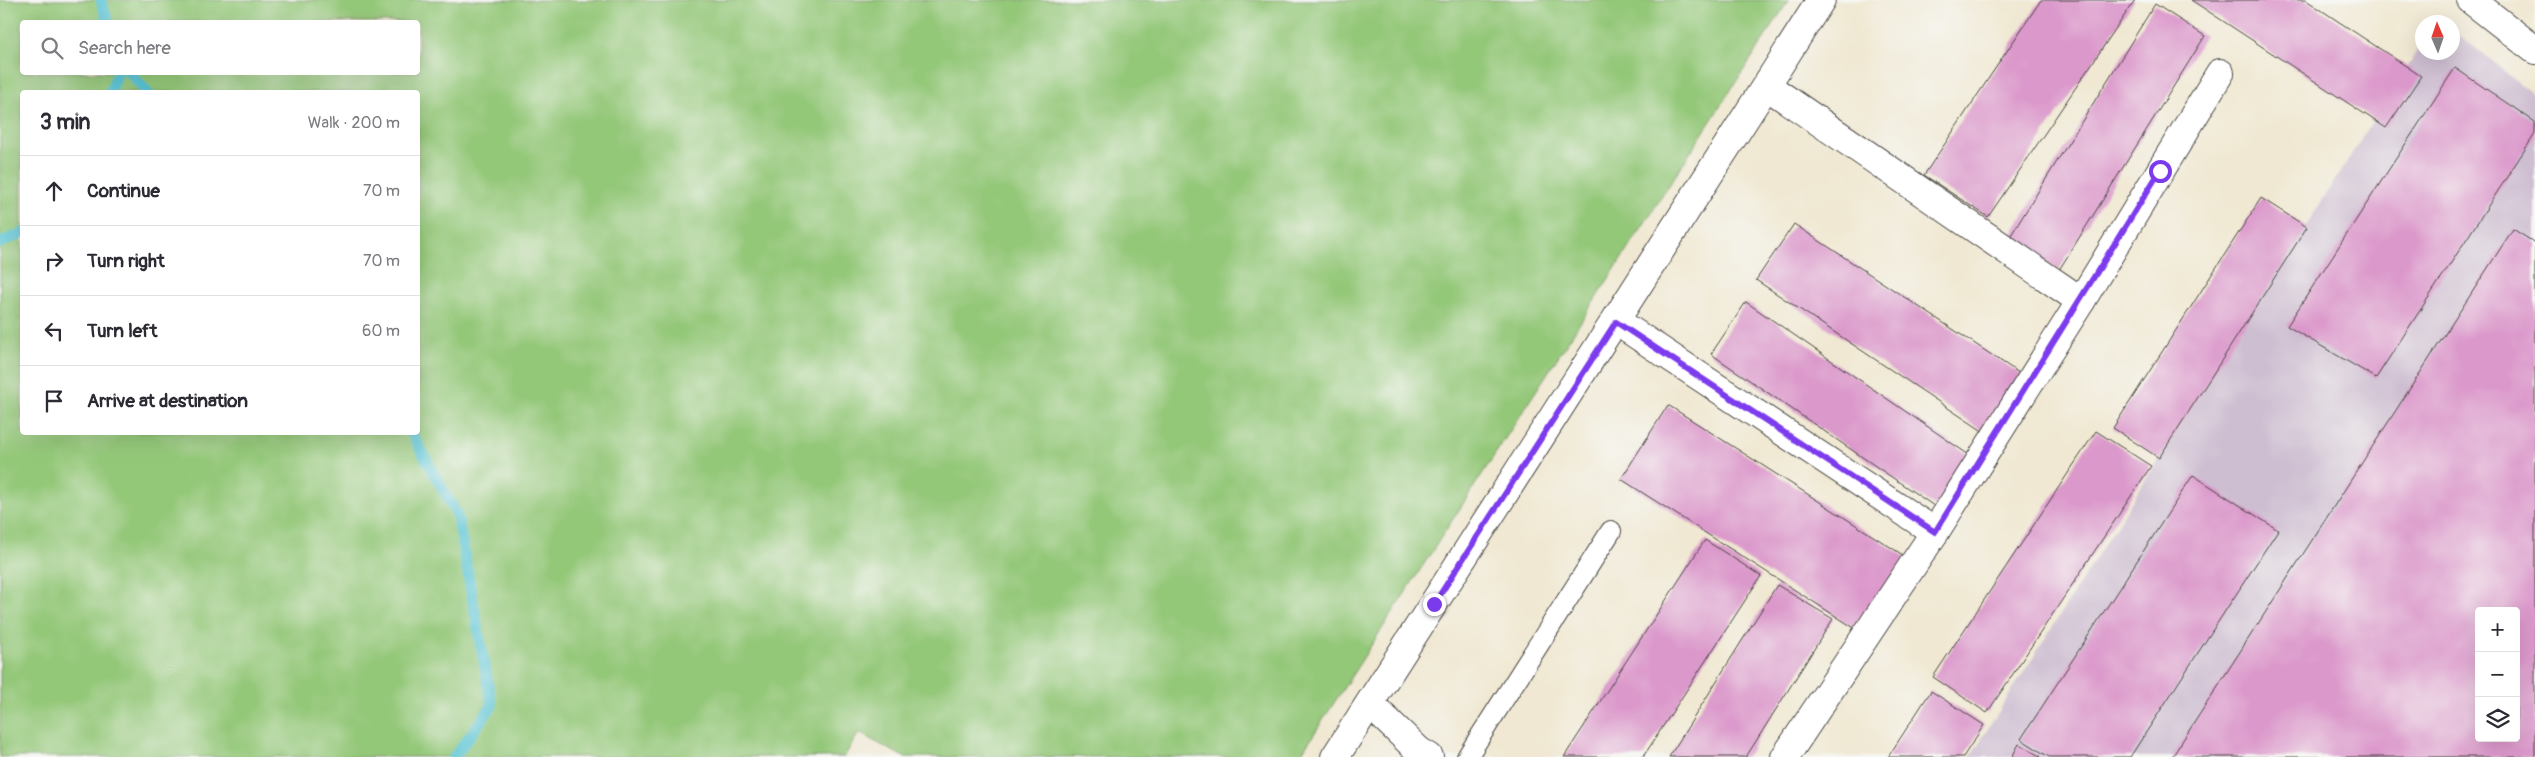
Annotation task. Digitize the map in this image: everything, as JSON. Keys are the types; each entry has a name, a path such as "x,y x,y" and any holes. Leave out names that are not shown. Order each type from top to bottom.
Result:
{"street":[{"path":"1335,757 1821,0"},
{"path":"2470,0 2535,50"},
{"path":"1785,757 1935,532 2081,301 2220,73"},
{"path":"1767,86 2081,301"},
{"path":"1616,322 1935,532"},
{"path":"1370,704 1419,751 1429,757"}],"lane":[{"path":"1467,757 1611,531"}],"shaded area":[{"path":"2460,36 2535,96 2535,757 1970,757 2415,54 2415,60 2460,60"}],"green space":[{"path":"0,0 1789,0 1299,757 904,757 859,733 844,757 0,757"}],"building":[{"path":"2041,0 2135,0 1988,217 1924,175"},
{"path":"2191,0 2306,0 2421,76 2386,128"},
{"path":"2155,4 2205,36 2059,270 2008,240"},
{"path":"2455,68 2535,122 2535,134 2376,378 2287,326"},
{"path":"2261,198 2307,227 2159,458 2113,428"},
{"path":"1794,224 2022,375 1984,432 1756,280"},
{"path":"2513,229 2535,243 2535,757 2172,757"},
{"path":"1746,302 1972,457 1937,508 1711,354"},
{"path":"1668,405 1906,557 1859,631 1621,479"},
{"path":"2096,431 2151,466 1987,713 1933,677"},
{"path":"2193,475 2278,530 2130,757 2049,757 2021,739"},
{"path":"1705,540 1761,576 1643,757 1564,757"},
{"path":"1777,585 1833,619 1746,757 1669,757"},
{"path":"1931,691 1984,725 1963,757 1888,757"},
{"path":"2019,744 2041,757 2012,757"}],"waterway":[{"path":"101,0 107,20"},
{"path":"111,90 117,75"},
{"path":"132,75 145,90"},
{"path":"0,243 20,234"},
{"path":"413,435 457,515 492,706 454,757"}],"route":[{"path":"1434,604 1616,322 1935,532 2081,301 2160,171"}]}
